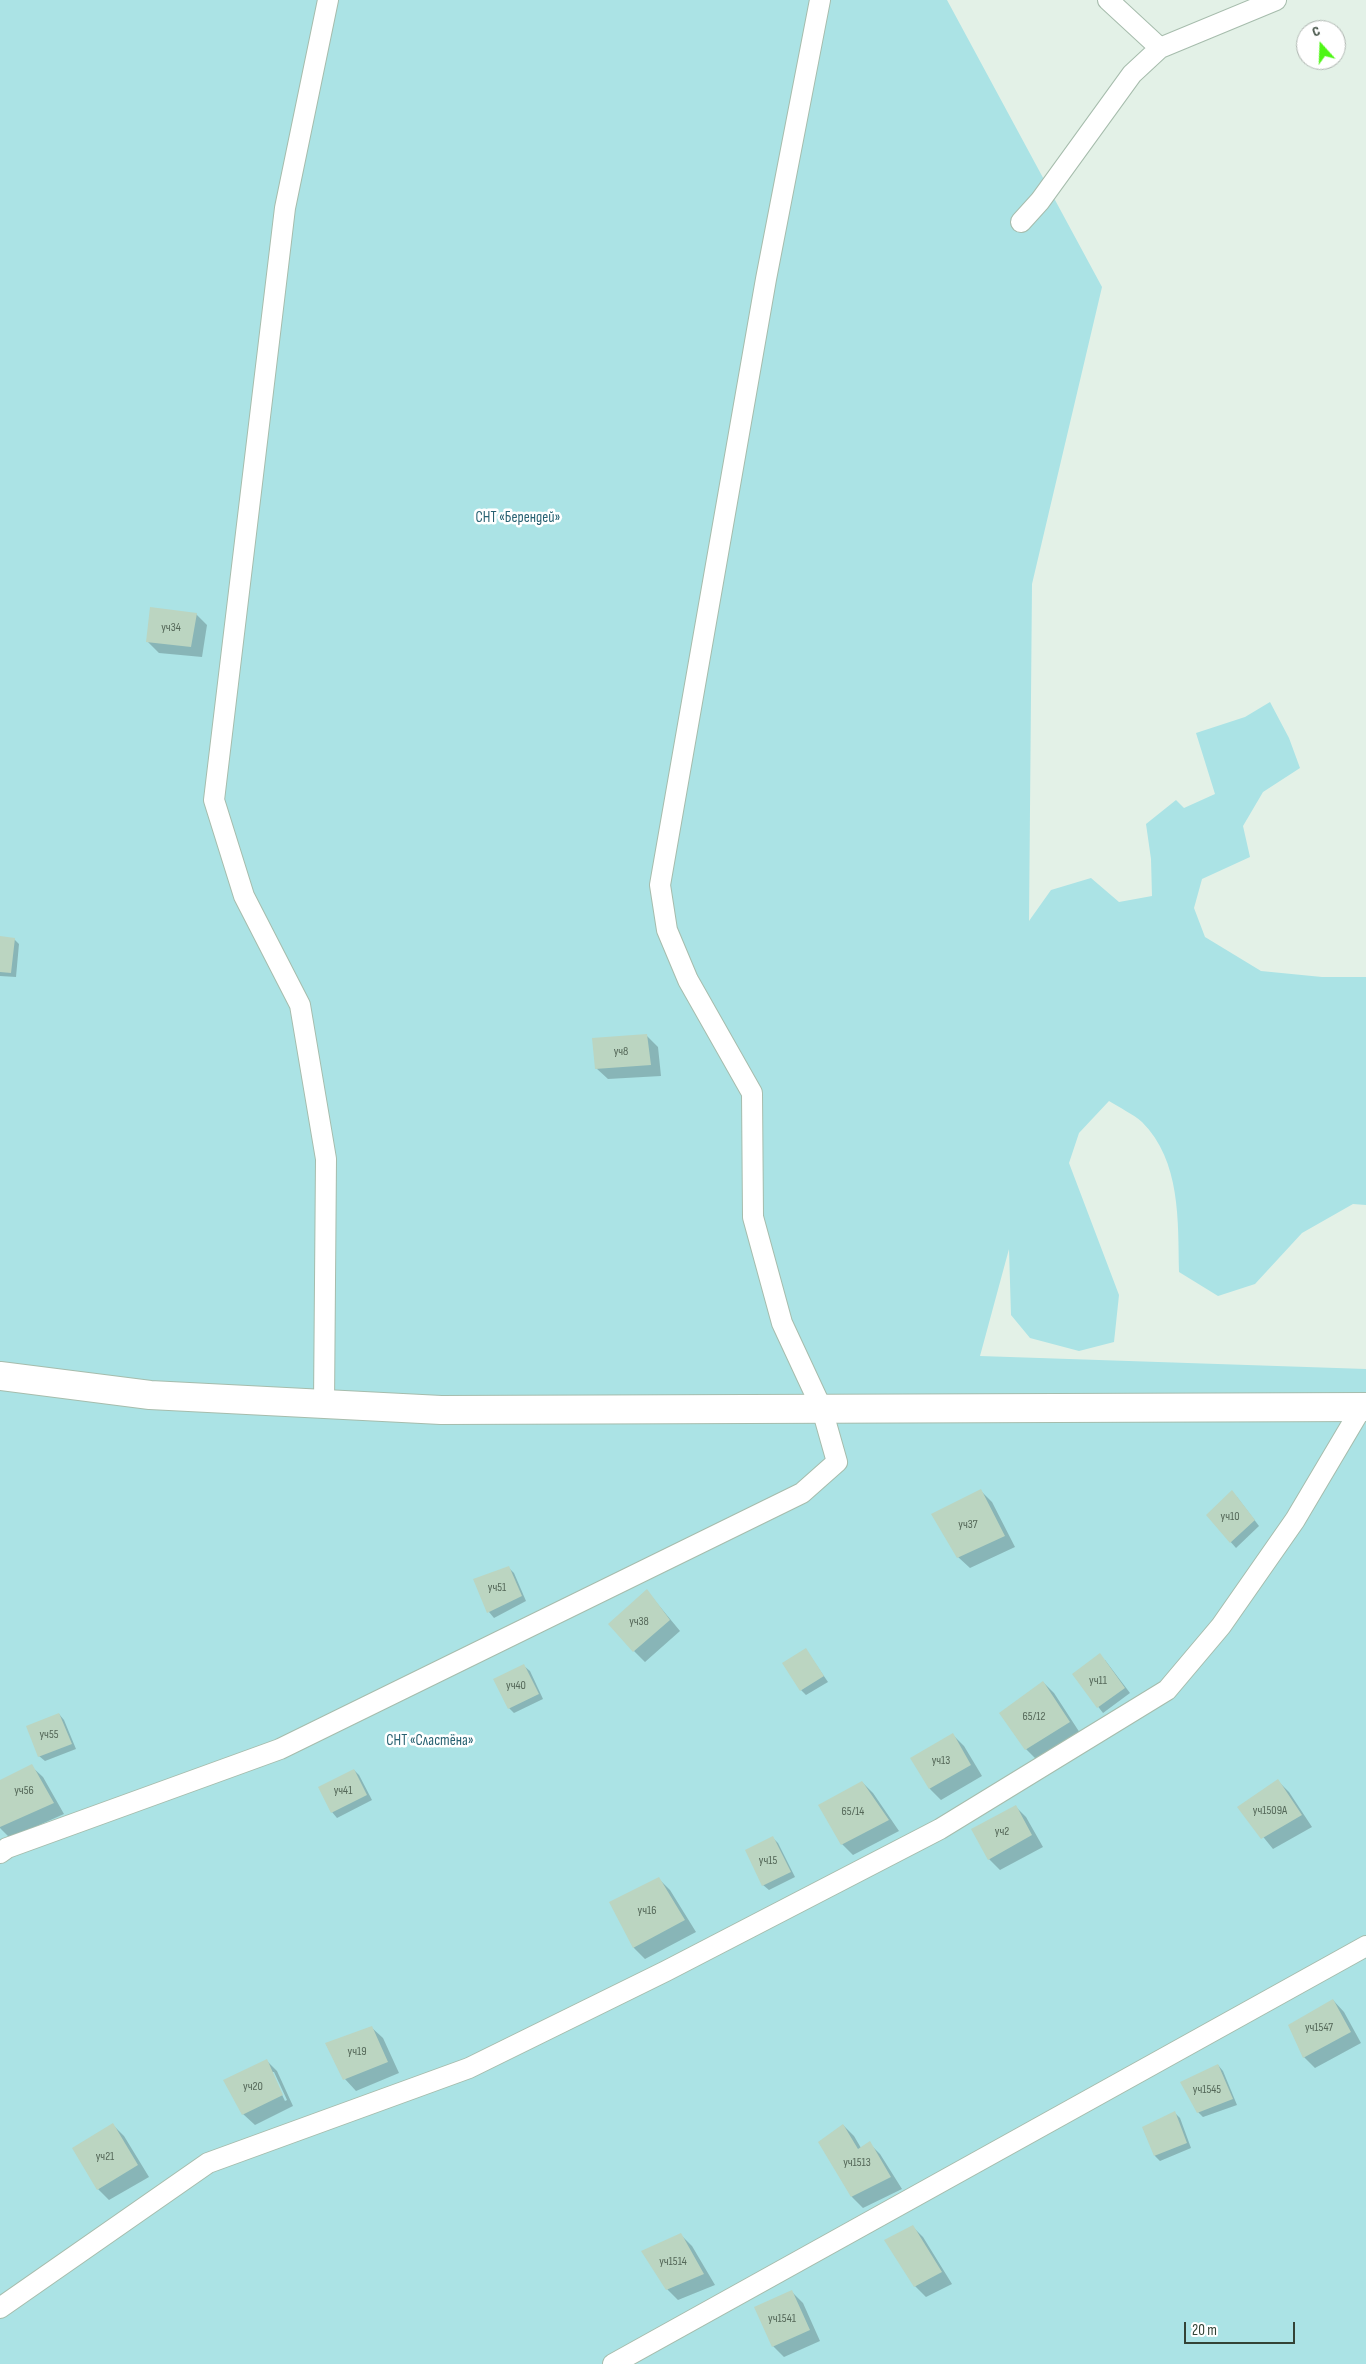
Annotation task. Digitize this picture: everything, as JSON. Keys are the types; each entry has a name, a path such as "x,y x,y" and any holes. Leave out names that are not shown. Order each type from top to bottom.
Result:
{"street":[{"path":"0,1376 150,1395 441,1410 1364,1407"}],"lane":[{"path":"324,1404 326,1159 300,1005 244,896 214,800 285,208 328,0"},
{"path":"0,1852 280,1748 802,1493 838,1462 822,1409 782,1323 752,1216 752,1093 688,980 667,930 660,885 766,279 820,0"},
{"path":"1108,0 1160,48"},
{"path":"1021,222 1040,201 1132,74 1160,48 1276,0"},
{"path":"0,2308 208,2163 478,2064 675,1966 940,1829 1167,1690 1221,1626 1295,1520 1364,1407"},
{"path":"613,2364 1366,1946"}],"green space":[{"path":"0,0 947,0 1102,287 1032,584 1029,921 1051,890 1091,878 1119,902 1152,896 1151,859 1146,824 1176,800 1184,808 1215,794 1196,733 1245,717 1270,702 1289,738 1300,768 1263,792 1243,826 1250,857 1202,879 1194,908 1205,937 1261,971 1322,977 1366,977 1366,1205 1353,1204 1302,1233 1255,1284 1218,1296 1179,1272 1175,1192 1171,1173 1164,1155 1155,1138 1142,1122 1109,1101 1079,1133 1069,1163 1119,1295 1114,1342 1079,1351 1030,1338 1011,1315 1009,1249 980,1356 1366,1369 1366,2364 0,2364"}],"building":[{"path":"150,607 197,613 191,647 146,642"},
{"path":"0,936 15,938 11,973 0,972"},
{"path":"647,1034 651,1065 595,1069 592,1038"},
{"path":"981,1489 1005,1536 957,1558 931,1514"},
{"path":"1232,1490 1255,1520 1230,1543 1206,1515"},
{"path":"509,1566 522,1596 487,1613 473,1579"},
{"path":"647,1589 670,1620 633,1652 608,1624"},
{"path":"806,1648 824,1676 800,1691 782,1663"},
{"path":"1100,1653 1125,1688 1097,1708 1072,1674"},
{"path":"524,1664 539,1694 508,1709 493,1679"},
{"path":"1043,1681 1070,1722 1025,1750 999,1713"},
{"path":"59,1713 72,1744 38,1757 26,1726"},
{"path":"953,1733 971,1765 929,1789 910,1758"},
{"path":"32,1764 54,1803 0,1827 0,1780"},
{"path":"354,1769 367,1795 331,1813 318,1787"},
{"path":"1278,1779 1302,1815 1261,1839 1237,1807"},
{"path":"862,1781 889,1820 841,1845 818,1805"},
{"path":"1016,1805 1032,1835 988,1860 971,1829"},
{"path":"773,1836 791,1872 762,1886 745,1850"},
{"path":"659,1877 685,1920 633,1948 609,1902"},
{"path":"1333,1999 1351,2032 1303,2058 1288,2025"},
{"path":"372,2026 388,2062 343,2080 325,2043"},
{"path":"267,2059 283,2095 242,2115 223,2080"},
{"path":"1218,2064 1233,2099 1197,2113 1180,2082"},
{"path":"1175,2111 1187,2143 1154,2156 1142,2127"},
{"path":"113,2123 138,2165 97,2190 72,2148"},
{"path":"843,2124 858,2149 870,2141 891,2177 851,2197 818,2142"},
{"path":"913,2225 942,2272 914,2287 884,2240"},
{"path":"681,2233 704,2274 666,2290 641,2251"},
{"path":"792,2290 810,2330 772,2347 754,2307"}],"park label":[{"name":"СНТ «Берендей»","path":"518,518"},
{"name":"СНТ «Сластёна»","path":"430,1741"}]}
